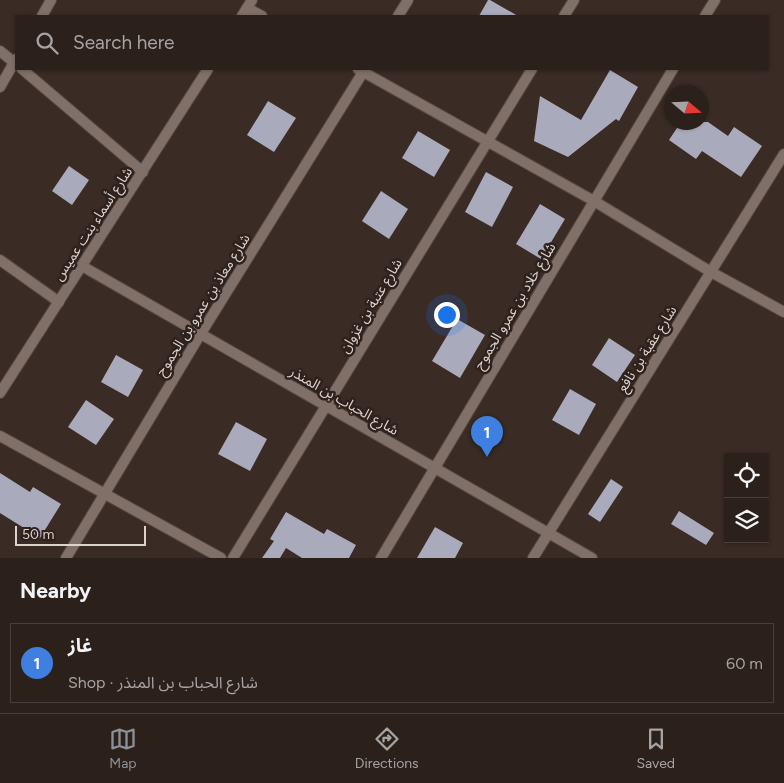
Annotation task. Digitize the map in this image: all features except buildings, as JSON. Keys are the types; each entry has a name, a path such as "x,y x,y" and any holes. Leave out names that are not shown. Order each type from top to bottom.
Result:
{"street":[{"path":"43,15 52,0"},
{"path":"399,15 408,0"},
{"path":"565,15 574,0"},
{"path":"706,15 714,0"},
{"path":"247,8 260,15"},
{"path":"0,52 15,63"},
{"path":"0,87 15,67"},
{"path":"24,70 143,172"},
{"name":"شارع أسماء بنت عميس","path":"0,393 207,70"},
{"path":"362,70 594,201 711,272 784,312"},
{"name":"شارع معاذ بن عمرو بن الجموح","path":"66,558 362,70"},
{"name":"شارع عتبة بن غزوان","path":"233,558 531,70"},
{"name":"شارع خلاد بن عمرو الجموح","path":"381,558 673,70"},
{"name":"شارع عقبة بن نافع","path":"532,558 784,154"},
{"path":"0,260 59,302"},
{"name":"شارع الحباب بن المنذر","path":"82,266 592,558"},
{"path":"0,436 221,558"}],"place":[{"name":"غاز","path":"487,457"}]}
